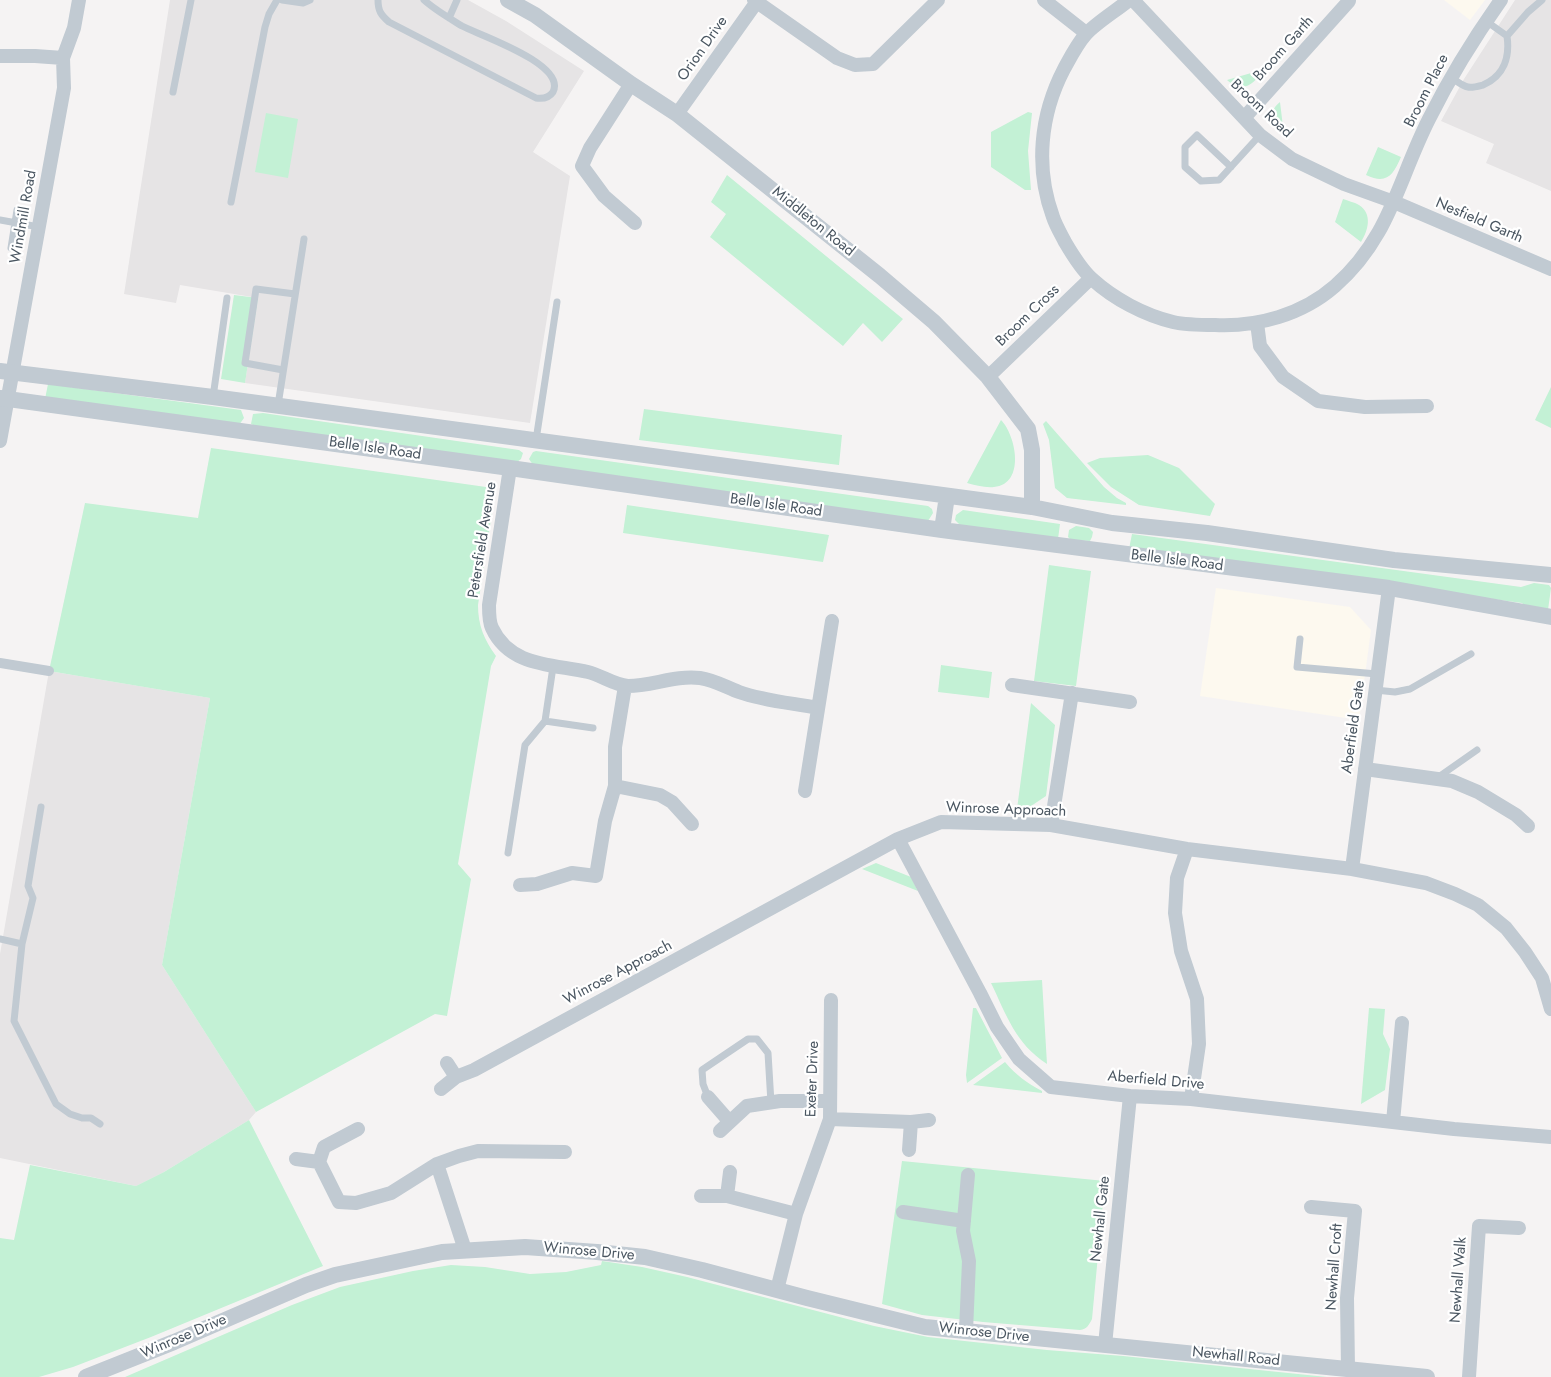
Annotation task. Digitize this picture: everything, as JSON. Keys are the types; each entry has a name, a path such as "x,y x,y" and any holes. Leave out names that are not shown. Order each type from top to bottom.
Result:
{"street":[{"name":"Windmill Road","path":"0,441 6,371 39,227 64,88 63,58 74,28 79,0"},
{"name":"Middleton Road","path":"508,0 535,15 631,84 677,114 887,281 934,322 988,377 1028,429 1032,450 1032,507"},
{"path":"755,2 837,58 855,65 873,64 938,0"},
{"path":"1044,0 1086,33 1131,0"},
{"name":"Broom Road","path":"1131,0 1260,135 1292,159 1344,184 1394,202"},
{"name":"Broom Place","path":"1086,33 1054,88 1044,123 1042,154 1044,189 1053,219 1072,253 1091,278 1121,301 1148,314 1174,322 1232,326 1257,323 1284,316 1310,303 1334,287 1355,266 1372,245 1384,225 1428,121 1450,77 1501,0"},
{"name":"Broom Garth","path":"1244,118 1349,1"},
{"name":"Orion Drive","path":"677,114 755,2"},
{"path":"0,56 63,58"},
{"path":"631,84 590,148 582,166 604,196 635,223"},
{"name":"Nesfield Garth","path":"1394,202 1551,269"},
{"name":"Broom Cross","path":"988,377 1091,278"},
{"path":"1257,323 1260,346 1283,377 1318,401 1365,407 1427,406"},
{"name":"Belle Isle Road","path":"6,371 1032,507 1112,523 1208,533 1394,560 1551,575"},
{"name":"Belle Isle Road","path":"4,398 942,530 1389,588 1551,617"},
{"name":"Petersfield Avenue","path":"510,468 489,605 491,627 503,644 515,654 532,662 598,675 625,686 685,677 700,678 719,683 739,692 818,708"},
{"path":"942,530 947,496"},
{"path":"1108,552 1112,523"},
{"name":"Aberfield Gate","path":"1352,869 1389,588"},
{"path":"804,791 832,621"},
{"path":"0,663 49,671"},
{"path":"1012,685 1130,702"},
{"path":"520,884 537,884 572,873 596,876 606,820 616,786 615,747 625,686"},
{"path":"1051,825 1072,693"},
{"path":"1365,769 1452,781 1478,792 1532,826"},
{"path":"616,786 660,795 672,802 692,824"},
{"name":"Winrose Approach","path":"441,1089 456,1077 474,1070 898,839 941,822 1051,825 1187,849 1352,869 1426,883 1478,904 1506,928 1542,978 1551,1009"},
{"name":"Aberfield Drive","path":"898,839 997,1027 1019,1059 1051,1087 1130,1096 1191,1099 1393,1122 1551,1137"},
{"path":"1187,849 1177,878 1175,913 1181,951 1197,999 1199,1044 1191,1099"},
{"name":"Exeter Drive","path":"777,1290 796,1214 830,1119 831,1000"},
{"path":"1393,1122 1402,1023"},
{"path":"447,1064 456,1077"},
{"name":"Newhall Gate","path":"1105,1345 1130,1096"},
{"path":"708,1097 724,1126 747,1106 771,1102 830,1101"},
{"path":"830,1119 911,1122 930,1120"},
{"path":"909,1150 911,1122"},
{"path":"358,1129 324,1147 318,1162 339,1202 356,1204 391,1193 437,1164 459,1156 478,1152 565,1152"},
{"path":"296,1159 318,1162"},
{"path":"437,1164 465,1250"},
{"path":"727,1196 730,1172"},
{"path":"966,1331 969,1261 963,1231 968,1175"},
{"path":"701,1196 727,1196 796,1214"},
{"name":"Newhall Croft","path":"1311,1207 1355,1211 1347,1298 1348,1369"},
{"path":"903,1212 964,1221"},
{"name":"Newhall Walk","path":"1469,1377 1479,1226 1520,1228"},
{"name":"Winrose Drive","path":"86,1377 167,1345 297,1288 328,1277 442,1252 525,1248 629,1255 702,1270 925,1327 1105,1345"},
{"name":"Newhall Road","path":"1105,1345 1427,1377"}],"lane":[{"path":"173,92 191,0"},
{"path":"231,202 265,27 269,14 277,0"},
{"path":"282,0 303,2 310,0"},
{"path":"378,0 381,15 390,22 536,98 542,98 551,94 554,90 552,78 536,61 449,18 424,0"},
{"path":"449,18 458,0"},
{"path":"1507,36 1528,12 1542,0"},
{"path":"1450,77 1468,88 1481,86 1501,72 1507,61 1509,48 1507,36 1486,21"},
{"path":"1231,167 1197,134 1185,147 1185,167 1201,181 1219,180 1231,167 1260,135"},
{"path":"11,248 17,210"},
{"path":"0,220 39,227"},
{"path":"278,406 304,239"},
{"path":"283,370 245,363 256,289 295,294"},
{"path":"213,397 227,298"},
{"path":"536,440 557,302"},
{"path":"1300,639 1297,667 1377,674"},
{"path":"1375,690 1395,692 1410,689 1472,654"},
{"path":"508,853 525,745 545,721 552,666"},
{"path":"545,721 593,728"},
{"path":"1437,778 1477,750"},
{"path":"41,807 28,886 33,898 22,944 14,1021 56,1104 70,1114 82,1118 91,1118 100,1124"},
{"path":"0,939 22,944"},
{"path":"708,1097 702,1070 748,1039 757,1039 768,1053 771,1102"}],"shaded area":[{"path":"170,0 468,0 506,21 584,71 533,152 570,176 530,423 245,383 258,298 180,285 176,303 124,294"},
{"path":"1444,0 1485,0 1470,20"},
{"path":"1515,0 1551,0 1551,191 1486,163 1494,144 1441,121 1464,79"},
{"path":"1216,588 1350,607 1371,630 1359,720 1200,696"},
{"path":"49,671 210,698 162,965 256,1112 249,1120 164,1172 136,1186 0,1158 0,954"}],"green space":[{"path":"1265,69 1253,83 1244,87 1239,87 1227,80"},
{"path":"1280,102 1284,135 1275,128 1272,120 1273,110"},
{"path":"1028,112 1032,113 1028,151 1031,190 1025,190 991,167 991,132"},
{"path":"266,113 298,119 288,178 255,172"},
{"path":"1378,147 1401,157 1392,173 1379,179 1366,175"},
{"path":"727,175 903,319 882,342 863,323 843,346 710,237 726,214 711,202"},
{"path":"1343,199 1359,205 1366,213 1368,223 1366,233 1361,242 1335,222"},
{"path":"234,295 258,298 245,383 221,379"},
{"path":"48,384 241,410 244,418 239,425 45,399"},
{"path":"1551,387 1551,428 1535,420"},
{"path":"644,409 842,435 839,465 639,440"},
{"path":"263,413 519,450 523,453 521,459 517,462 260,428 251,424 253,414"},
{"path":"1001,420 1011,436 1014,447 1014,468 1011,477 1004,484 994,487 967,483"},
{"path":"1046,421 1104,487 1126,503 1126,505 1067,498 1055,488 1049,440 1043,424"},
{"path":"211,448 486,487 492,491 494,497 478,605 482,632 496,656 491,666 458,864 471,879 447,1016 435,1014 256,1112 162,965 210,698 49,671 85,503 198,518"},
{"path":"533,452 928,506 932,509 933,513 928,521 533,465 529,459"},
{"path":"1148,455 1179,468 1215,504 1210,516 1139,505 1111,487 1087,463 1100,458"},
{"path":"627,505 829,535 823,562 623,533"},
{"path":"963,510 1060,524 1058,539 960,525 955,520 956,515"},
{"path":"1076,526 1089,528 1093,532 1090,541 1071,540 1068,537 1069,530"},
{"path":"1132,534 1521,587 1534,583 1549,585 1551,588 1548,610 1526,607 1522,603 1129,549"},
{"path":"1049,565 1091,571 1076,686 1034,681"},
{"path":"941,665 992,672 989,698 938,692"},
{"path":"1031,703 1055,725 1046,796 1025,810 1017,809"},
{"path":"876,863 911,877 918,891 862,869"},
{"path":"1042,980 1047,1064 1036,1056 1019,1038 1007,1018 991,983"},
{"path":"973,1008 976,1008 1002,1058 967,1083 966,1075"},
{"path":"1369,1008 1385,1009 1383,1034 1390,1049 1385,1090 1361,1104"},
{"path":"1005,1062 1018,1075 1042,1091 1042,1093 973,1085"},
{"path":"249,1120 323,1266 73,1367 39,1377 0,1377 0,1238 14,1240 30,1165 136,1186 164,1172"},
{"path":"902,1161 1105,1181 1092,1319 1088,1326 1080,1330 983,1322 922,1315 882,1304"},
{"path":"602,1261 642,1267 687,1277 874,1326 928,1337 1327,1377 125,1377 292,1305 340,1287 413,1271 451,1265 485,1267 530,1274 566,1272 601,1265"}]}
